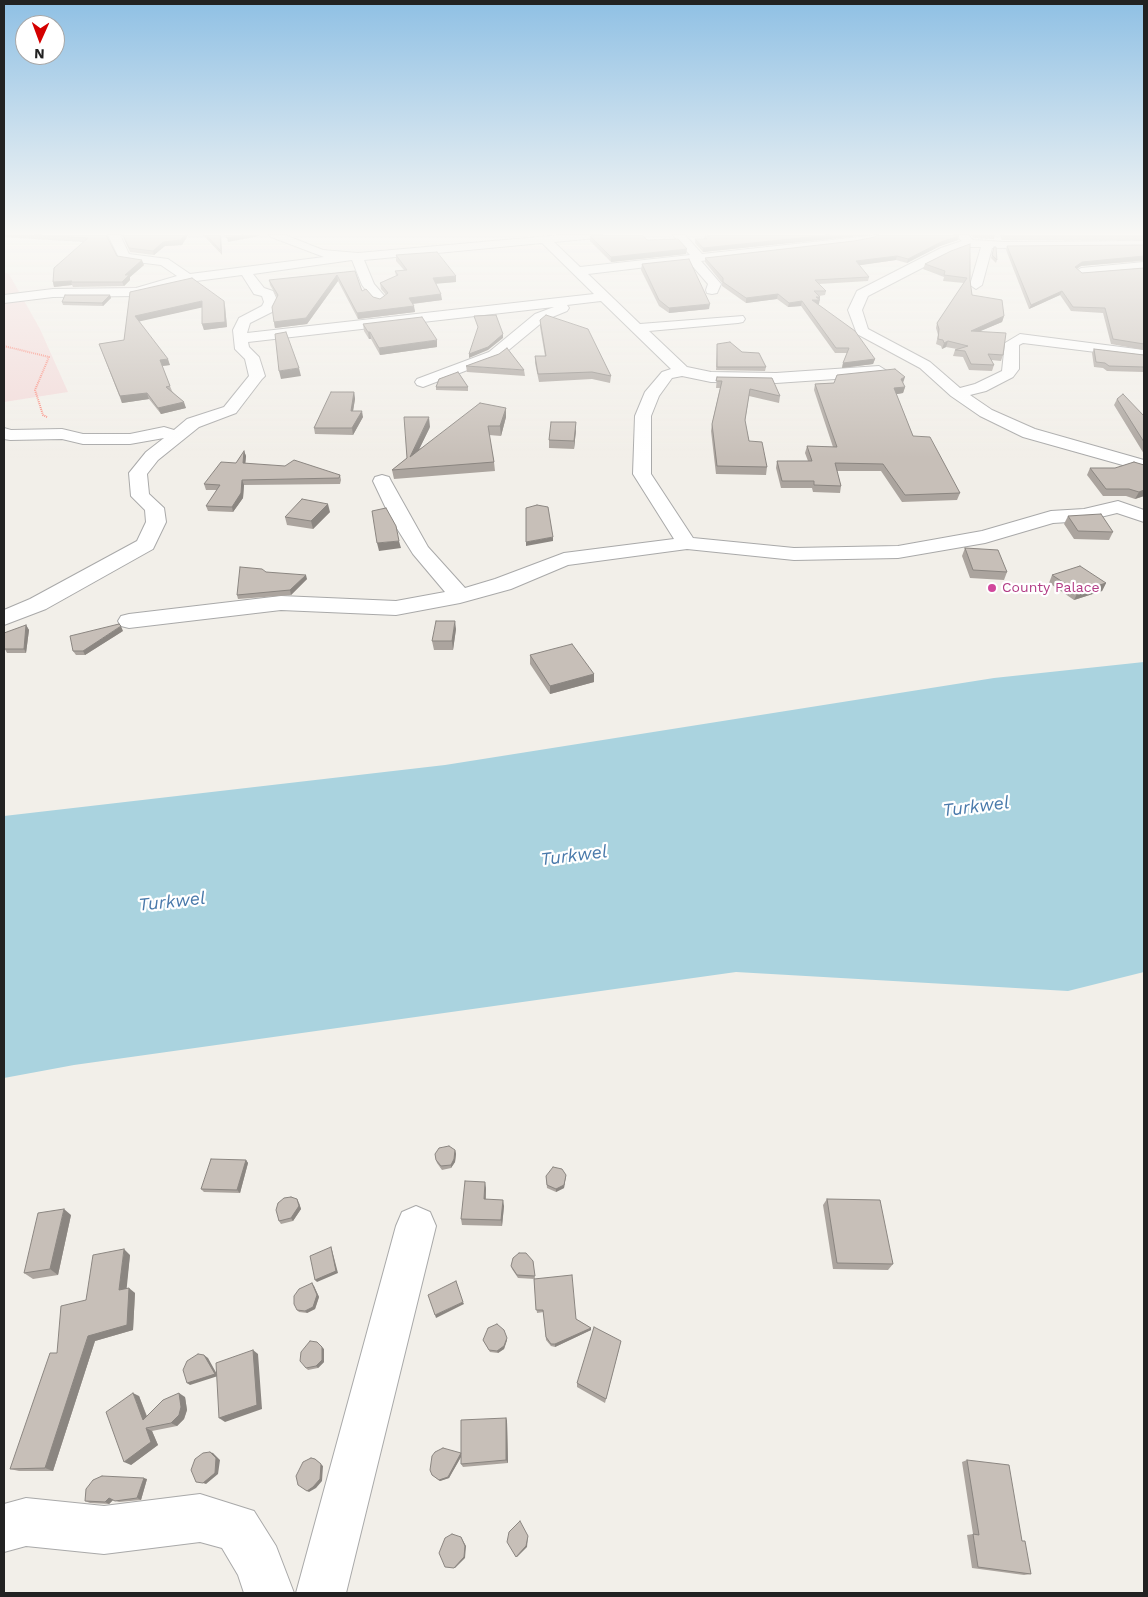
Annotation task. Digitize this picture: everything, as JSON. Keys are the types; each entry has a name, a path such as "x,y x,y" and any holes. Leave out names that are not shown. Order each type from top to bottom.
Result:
{"street":[{"path":"4,618 38,604 146,545 156,522 154,508 140,496 138,473 152,456 193,423 230,410 257,376 252,357 242,349 242,322 262,310"},
{"path":"242,338 495,310"},
{"path":"422,382 494,355 540,317 558,310"},
{"path":"617,310 682,372"},
{"path":"857,310 856,319 862,330 925,366 957,393 986,413 1029,433 1144,466"},
{"path":"638,328 738,319"},
{"path":"957,393 980,388 1008,374 1011,369 1012,343 1020,338 1051,340 1144,354"},
{"path":"688,543 642,474 643,416 649,402 667,375 682,372 712,377 776,378 839,375 925,366"},
{"path":"4,433 10,435 58,434 83,439 130,439 164,432 177,436"},
{"path":"382,481 401,519 420,550 460,596"},
{"path":"129,621 281,603 396,608 460,596 503,584 564,560 688,543 794,554 898,552 985,538 1050,517 1084,515 1118,507 1144,516"},
{"path":"321,1593 416,1226"},
{"path":"4,1528 26,1522 104,1530 200,1518 237,1528 259,1563 269,1593"}],"path":[{"path":"4,346 49,357 35,390 43,415 53,420 58,434"}],"shaded area":[{"path":"4,310 29,310 40,329 68,392 4,402"}],"water":[{"name":"Turkwel","path":"1144,662 1144,972 1068,991 736,972 74,1065 4,1078 4,816 445,765 994,678"}],"building":[{"path":"128,310 164,310 135,316 168,359 160,360 170,386 166,387 184,402 158,408 147,393 120,396 99,344 124,340"},
{"path":"202,310 224,310 225,322 202,324"},
{"path":"272,310 312,310 306,318 274,322"},
{"path":"355,310 385,310 357,313"},
{"path":"808,310 825,310 855,331 875,359 843,363 849,348 836,348"},
{"path":"946,310 1003,310 1004,316 971,331 1006,333 1003,355 988,354 994,365 971,364 965,351 955,350 968,346 948,341 944,343 943,340 938,339 939,329 937,323"},
{"path":"1105,310 1144,310 1144,344 1113,339"},
{"path":"496,315 503,334 488,347 469,354 478,327 474,316"},
{"path":"546,315 588,329 611,376 592,372 538,374 535,356 546,356 540,320"},
{"path":"422,317 437,340 379,348 363,324"},
{"path":"286,332 299,368 279,371 275,334"},
{"path":"730,342 742,352 759,353 766,367 717,367 717,344"},
{"path":"507,348 524,370 466,366 499,354"},
{"path":"1094,349 1144,355 1144,367 1109,366 1105,363 1096,362"},
{"path":"895,369 905,377 901,379 905,387 894,388 913,436 930,437 960,493 905,495 883,464 835,463 841,486 814,485 814,481 782,481 777,461 812,461 807,446 837,447 815,384 834,383 837,375"},
{"path":"458,372 468,387 436,387 439,379"},
{"path":"717,377 772,378 780,396 750,389 745,420 749,441 762,442 767,467 717,466 712,424 722,381 716,381"},
{"path":"331,392 354,392 351,411 362,411 352,428 314,428"},
{"path":"1123,394 1144,416 1144,442 1117,399"},
{"path":"480,403 506,408 500,426 488,426 494,462 392,470 407,458 404,417 429,417 410,457"},
{"path":"551,422 576,422 574,441 549,440"},
{"path":"244,451 243,463 285,466 294,460 340,475 339,478 242,480 241,493 232,507 206,506 220,485 204,484 221,462 236,463"},
{"path":"1134,462 1144,465 1144,490 1139,492 1129,489 1106,489 1090,468 1115,468"},
{"path":"302,499 328,504 311,521 285,517"},
{"path":"537,505 548,507 553,537 526,542 526,508"},
{"path":"386,508 396,526 399,541 377,543 372,511"},
{"path":"1101,514 1113,532 1078,531 1068,516"},
{"path":"965,548 998,550 1007,572 973,570"},
{"path":"1080,566 1106,583 1078,592 1052,575"},
{"path":"240,567 262,569 266,572 306,575 290,590 237,595"},
{"path":"436,621 455,621 452,641 432,641"},
{"path":"119,624 121,626 83,651 73,651 70,636"},
{"path":"26,625 24,649 4,649 4,633"},
{"path":"572,644 594,674 550,686 530,655"},
{"path":"449,1146 455,1150 454,1159 451,1165 441,1166 436,1160 435,1154 439,1148"},
{"path":"211,1159 246,1160 237,1190 201,1189"},
{"path":"553,1167 562,1169 566,1175 564,1185 556,1189 547,1185 546,1176"},
{"path":"465,1181 485,1182 484,1199 503,1200 501,1220 461,1219"},
{"path":"291,1197 297,1199 299,1206 291,1218 279,1221 276,1210 278,1203 284,1198"},
{"path":"827,1199 880,1200 893,1264 837,1263"},
{"path":"64,1209 50,1269 24,1273 38,1213"},
{"path":"331,1247 336,1271 315,1280 310,1256"},
{"path":"124,1249 119,1290 129,1288 127,1325 88,1336 45,1468 10,1469 50,1353 57,1353 61,1306 86,1300 93,1255"},
{"path":"519,1253 526,1253 533,1261 535,1276 517,1275 511,1266 513,1258"},
{"path":"572,1275 576,1319 591,1328 551,1344 546,1337 543,1310 536,1310 534,1279"},
{"path":"456,1281 463,1302 435,1315 428,1295"},
{"path":"312,1283 317,1295 313,1307 305,1311 297,1310 294,1304 294,1296 299,1289"},
{"path":"497,1324 504,1330 507,1338 504,1346 497,1351 489,1350 483,1340 488,1328"},
{"path":"594,1327 621,1341 606,1399 577,1383"},
{"path":"310,1341 317,1342 322,1347 322,1360 316,1366 306,1368 300,1361 301,1352"},
{"path":"253,1350 257,1405 219,1418 216,1363"},
{"path":"198,1354 204,1355 215,1374 187,1383 183,1370 187,1361"},
{"path":"133,1393 143,1420 163,1400 179,1393 181,1407 179,1415 171,1423 146,1428 151,1442 124,1462 106,1412"},
{"path":"506,1418 506,1460 461,1464 461,1420"},
{"path":"443,1448 461,1453 448,1477 439,1480 432,1475 430,1470 432,1456"},
{"path":"210,1452 216,1458 215,1473 203,1483 196,1482 191,1470 195,1459 203,1453"},
{"path":"311,1458 321,1464 320,1479 307,1491 298,1485 296,1476 303,1462"},
{"path":"967,1460 1009,1465 1022,1541 1025,1541 1031,1574 978,1567 973,1534 979,1535"},
{"path":"102,1476 144,1478 137,1498 115,1501 109,1498 105,1502 85,1501 86,1489 93,1480"},
{"path":"520,1521 528,1536 526,1546 516,1557 507,1542 509,1532"},
{"path":"452,1534 461,1537 465,1546 464,1557 454,1568 445,1567 439,1553 445,1538"}],"place":[{"name":"County Palace","path":"992,588"}]}
